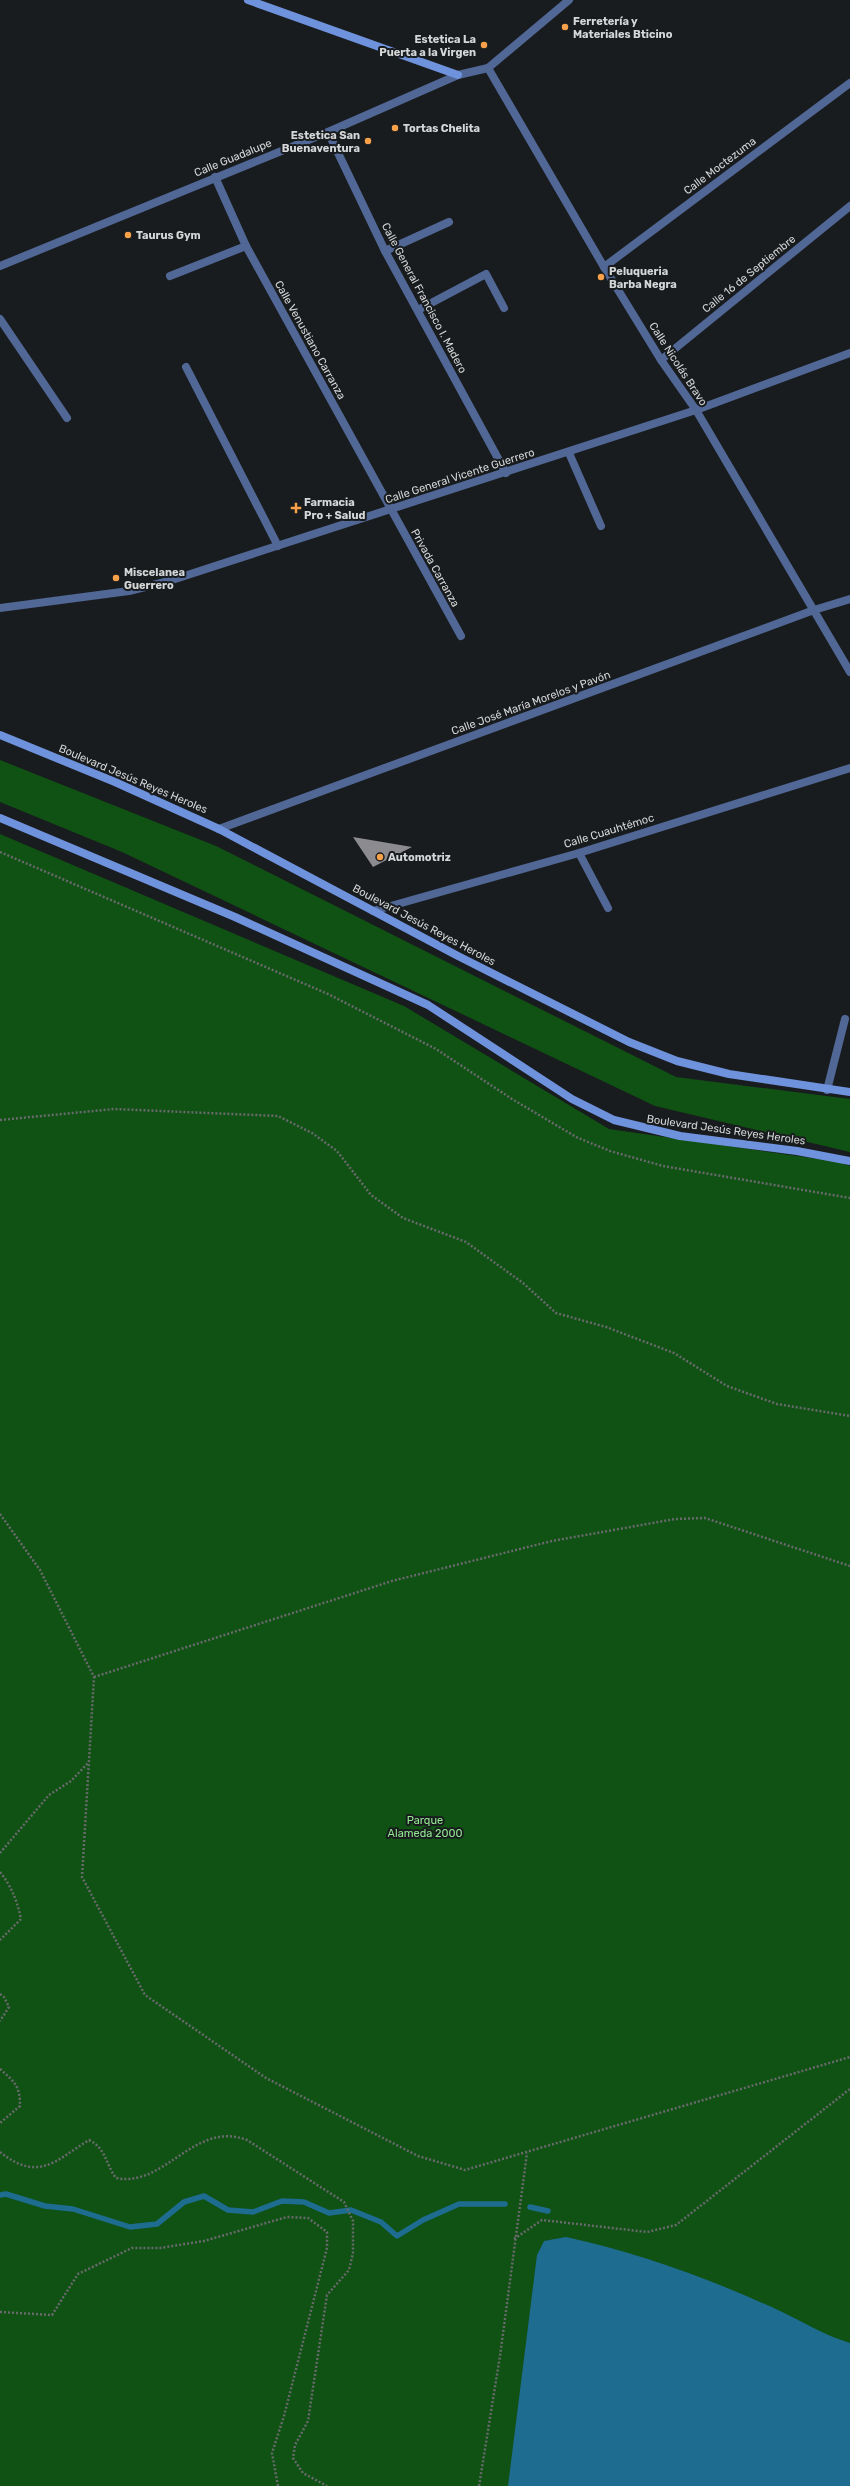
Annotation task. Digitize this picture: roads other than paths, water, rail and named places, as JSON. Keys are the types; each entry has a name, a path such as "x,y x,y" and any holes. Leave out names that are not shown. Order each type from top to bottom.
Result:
{"main road":[{"path":"248,0 458,75"},
{"name":"Boulevard Jesús Reyes Heroles","path":"0,735 115,782 219,829 373,911 629,1042 677,1061 729,1074 827,1090 850,1092"},
{"name":"Boulevard Jesús Reyes Heroles","path":"0,818 234,917 428,1005 572,1099 614,1120 680,1136 797,1151 850,1161"}],"street":[{"name":"Calle Guadalupe","path":"0,266 328,132 458,75 488,68 563,2"},
{"name":"Calle Nicolás Bravo","path":"488,68 604,267 661,360 696,410 850,672"},
{"name":"Calle Moctezuma","path":"604,267 850,83"},
{"name":"Calle General Francisco I. Madero","path":"328,132 385,251 506,472"},
{"name":"Calle Venustiano Carranza","path":"216,177 246,246 390,511"},
{"name":"Calle 16 de Septiembre","path":"661,360 850,206"},
{"path":"385,251 449,222"},
{"path":"170,276 246,246"},
{"path":"418,310 486,274 504,308"},
{"path":"0,320 67,418"},
{"name":"Calle General Vicente Guerrero","path":"0,608 129,591 169,581 569,453 696,410 850,353"},
{"path":"186,367 278,546"},
{"path":"569,453 601,526"},
{"name":"Privada Carranza","path":"390,511 461,636"},
{"name":"Calle José María Morelos y Pavón","path":"219,829 814,610 850,599"},
{"name":"Calle Cuauhtémoc","path":"373,911 578,853 850,768"},
{"path":"578,853 608,908"},
{"path":"827,1090 845,1019"}],"water":[{"path":"566,2237 593,2243 647,2259 701,2277 778,2310 840,2340 850,2343 850,2486 508,2486 537,2255 544,2241"}],"waterway":[{"path":"0,2195 6,2194 45,2206 73,2209 130,2227 157,2224 184,2202 204,2196 228,2210 253,2212 282,2201 304,2202 329,2213 351,2210 381,2222 397,2236 423,2220 459,2204 505,2204"},
{"path":"530,2207 548,2211"}],"place":[{"name":"Ferretería y Materiales Bticino","path":"565,27"},
{"name":"Estetica La Puerta a la Virgen","path":"484,45"},
{"name":"Tortas Chelita","path":"395,128"},
{"name":"Estetica San Buenaventura","path":"368,141"},
{"name":"Taurus Gym","path":"128,235"},
{"name":"Peluqueria Barba Negra","path":"601,277"},
{"name":"Farmacia Pro + Salud","path":"296,508"},
{"name":"Miscelanea Guerrero","path":"116,578"},
{"name":"Automotriz","path":"380,857"}],"park label":[{"name":"Parque Alameda 2000","path":"425,1826"}]}
